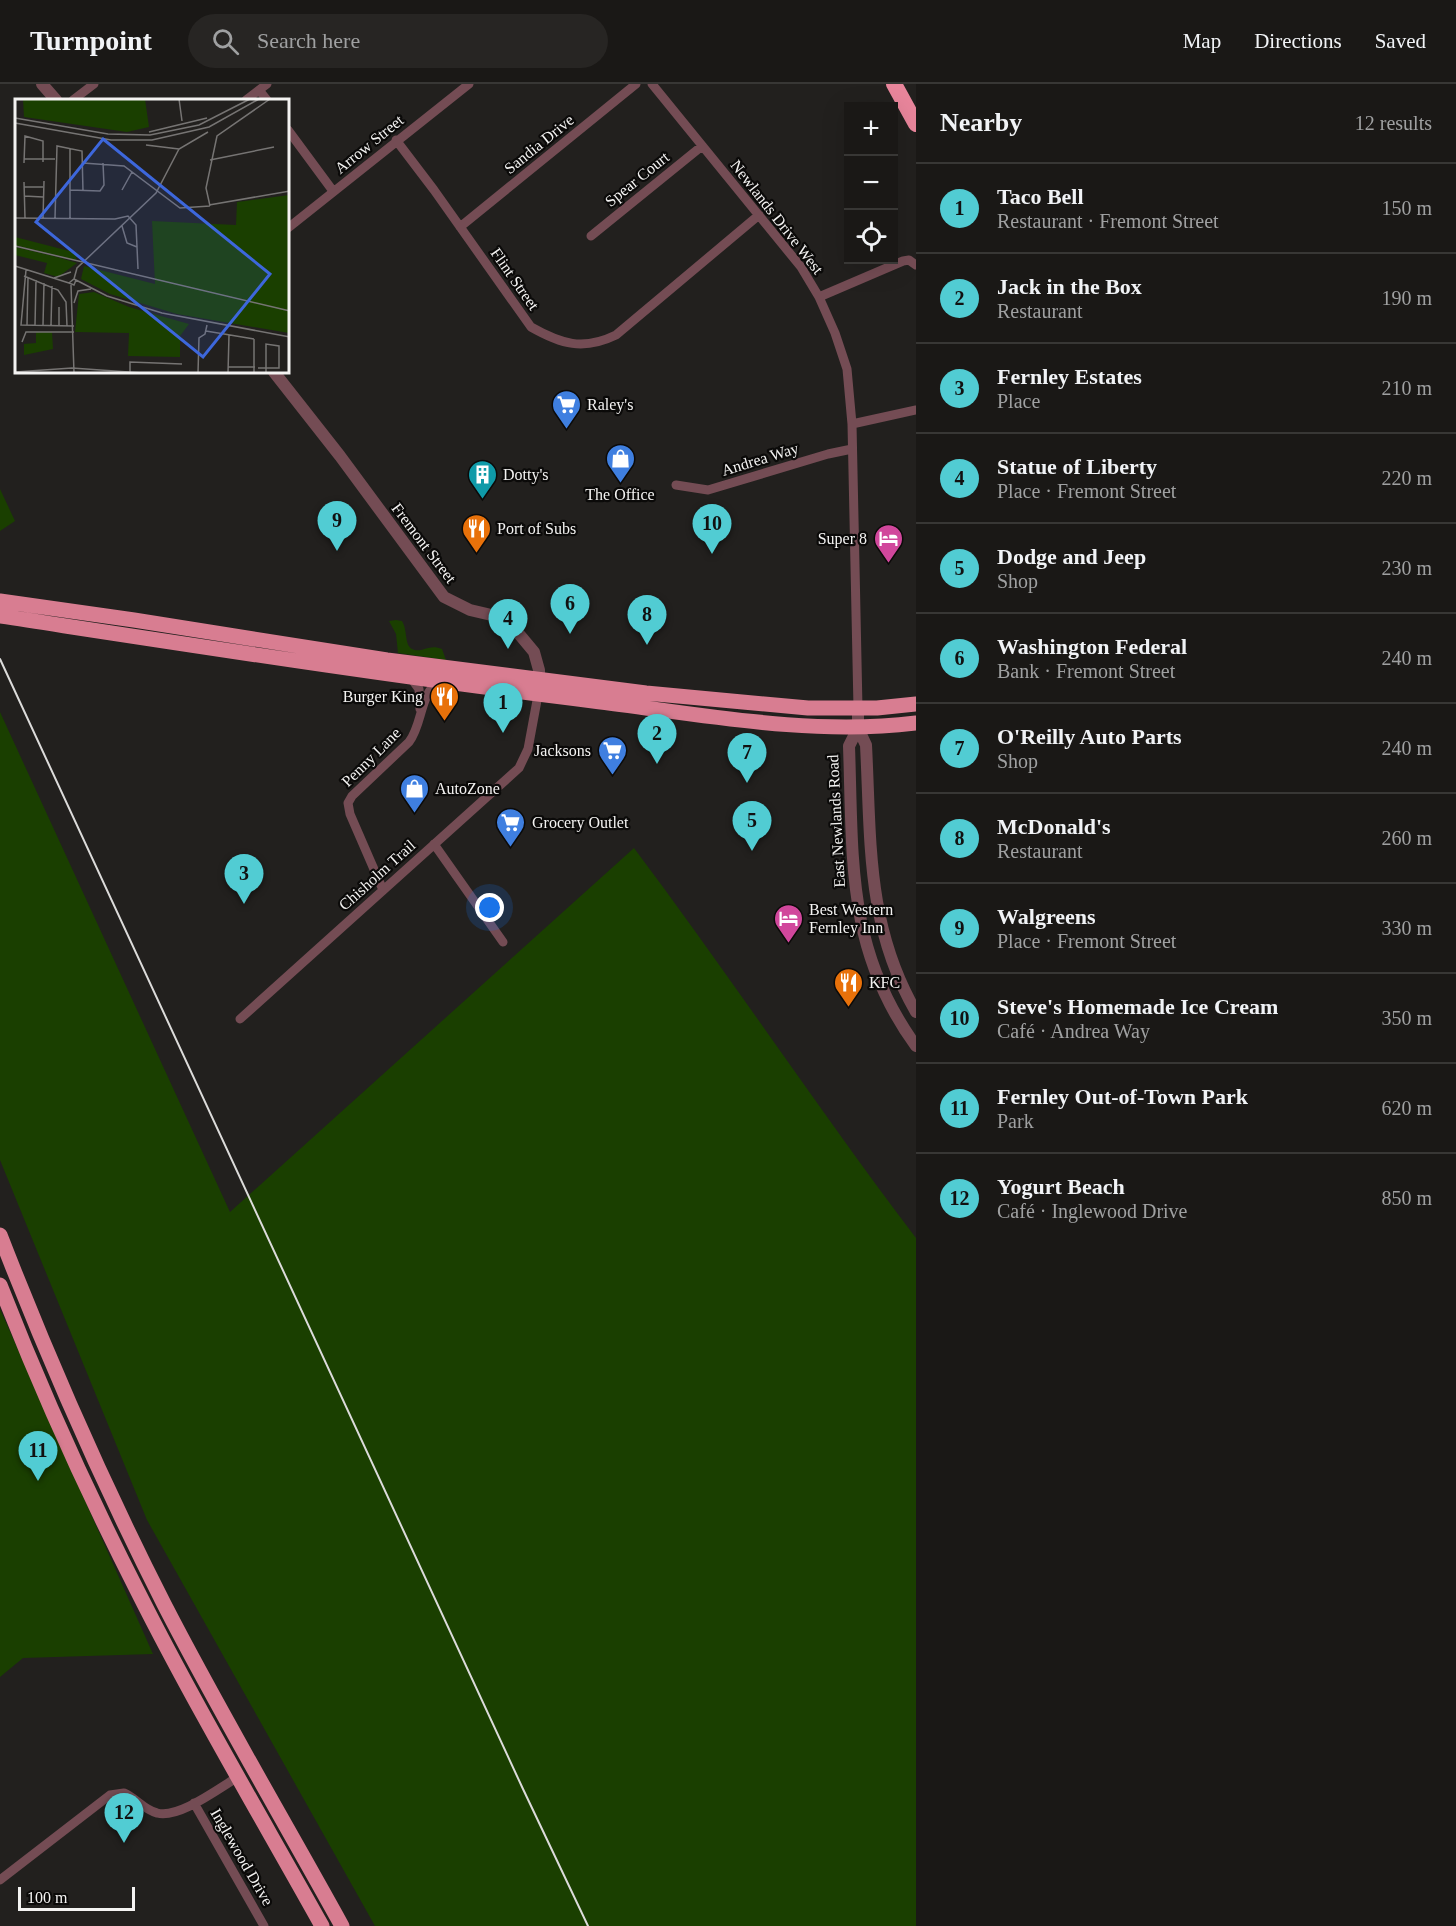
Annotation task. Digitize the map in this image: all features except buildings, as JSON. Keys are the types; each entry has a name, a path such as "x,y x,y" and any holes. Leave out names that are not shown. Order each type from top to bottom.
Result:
{"highway":[{"path":"894,84 916,124"},
{"path":"0,601 387,660 539,688 793,726 858,728 916,723"},
{"path":"0,616 439,681 645,693 783,706 858,708 916,705"},
{"path":"0,1235 35,1325 83,1435 165,1606 342,1926"},
{"path":"0,1285 48,1400 138,1592 322,1926"},
{"path":"35,1325 36,1348 51,1388 48,1400"},
{"path":"48,1400 61,1410 70,1423 83,1435"}],"street":[{"path":"42,84 55,99"},
{"path":"74,99 94,84"},
{"name":"Arrow Street","path":"290,226 469,84"},
{"name":"Sandia Drive","path":"460,227 636,84"},
{"name":"Newlands Drive West","path":"652,84 801,267 819,297 836,333 847,369 852,424 858,708"},
{"path":"247,99 263,87"},
{"path":"290,133 333,191"},
{"name":"Flint Street","path":"396,140 531,327 554,340 586,345 602,342 616,335 759,215"},
{"name":"Spear Court","path":"591,236 702,146"},
{"path":"819,297 903,261 909,260 916,265"},
{"name":"Fremont Street","path":"276,374 340,456 444,597 470,610 500,617 529,644 534,652 539,688 528,749"},
{"path":"852,424 916,410"},
{"name":"Andrea Way","path":"676,485 708,490 852,449"},
{"path":"410,677 419,689 421,711"},
{"name":"Penny Lane","path":"383,890 350,814 348,803 352,796 416,734 428,690 439,681"},
{"name":"East Newlands Road","path":"858,708 858,728 866,746 877,908 895,971 916,1012"},
{"name":"East Newlands Road","path":"858,728 849,746 857,907 874,971 890,1005 916,1046"},
{"name":"Chisholm Trail","path":"240,1019 519,768 528,749"},
{"path":"435,844 503,942"},
{"name":"Inglewood Drive","path":"0,1880 114,1794 129,1795 149,1810 159,1814 175,1812 238,1777"},
{"name":"Inglewood Drive","path":"194,1803 264,1926"}],"green space":[{"path":"0,489 15,521 0,531"},
{"path":"389,621 402,621 408,644 412,649 437,647 442,649 446,660 398,653 396,634"},
{"path":"0,712 230,1212 634,848 916,1238 916,1926 375,1926 147,1520 0,1160"},
{"path":"0,1309 153,1654 23,1658 0,1677"}],"railway":[{"path":"0,659 588,1926"}],"place":[{"name":"Raley's","path":"566,430"},
{"name":"The Office","path":"620,484"},
{"name":"Dotty's","path":"482,500"},
{"name":"Walgreens","path":"337,551"},
{"name":"Port of Subs","path":"476,554"},
{"name":"Steve's Homemade Ice Cream","path":"712,554"},
{"name":"Super 8","path":"888,564"},
{"name":"Washington Federal","path":"570,634"},
{"name":"McDonald's","path":"647,645"},
{"name":"Statue of Liberty","path":"508,649"},
{"name":"Burger King","path":"444,722"},
{"name":"Taco Bell","path":"503,733"},
{"name":"Jack in the Box","path":"657,764"},
{"name":"Jacksons","path":"612,776"},
{"name":"O'Reilly Auto Parts","path":"747,783"},
{"name":"AutoZone","path":"414,814"},
{"name":"Grocery Outlet","path":"511,848"},
{"name":"Dodge and Jeep","path":"752,851"},
{"name":"Fernley Estates","path":"244,904"},
{"name":"Best Western Fernley Inn","path":"788,944"},
{"name":"KFC","path":"848,1008"},
{"name":"Fernley Out-of-Town Park","path":"38,1481"},
{"name":"Yogurt Beach","path":"124,1843"}]}
